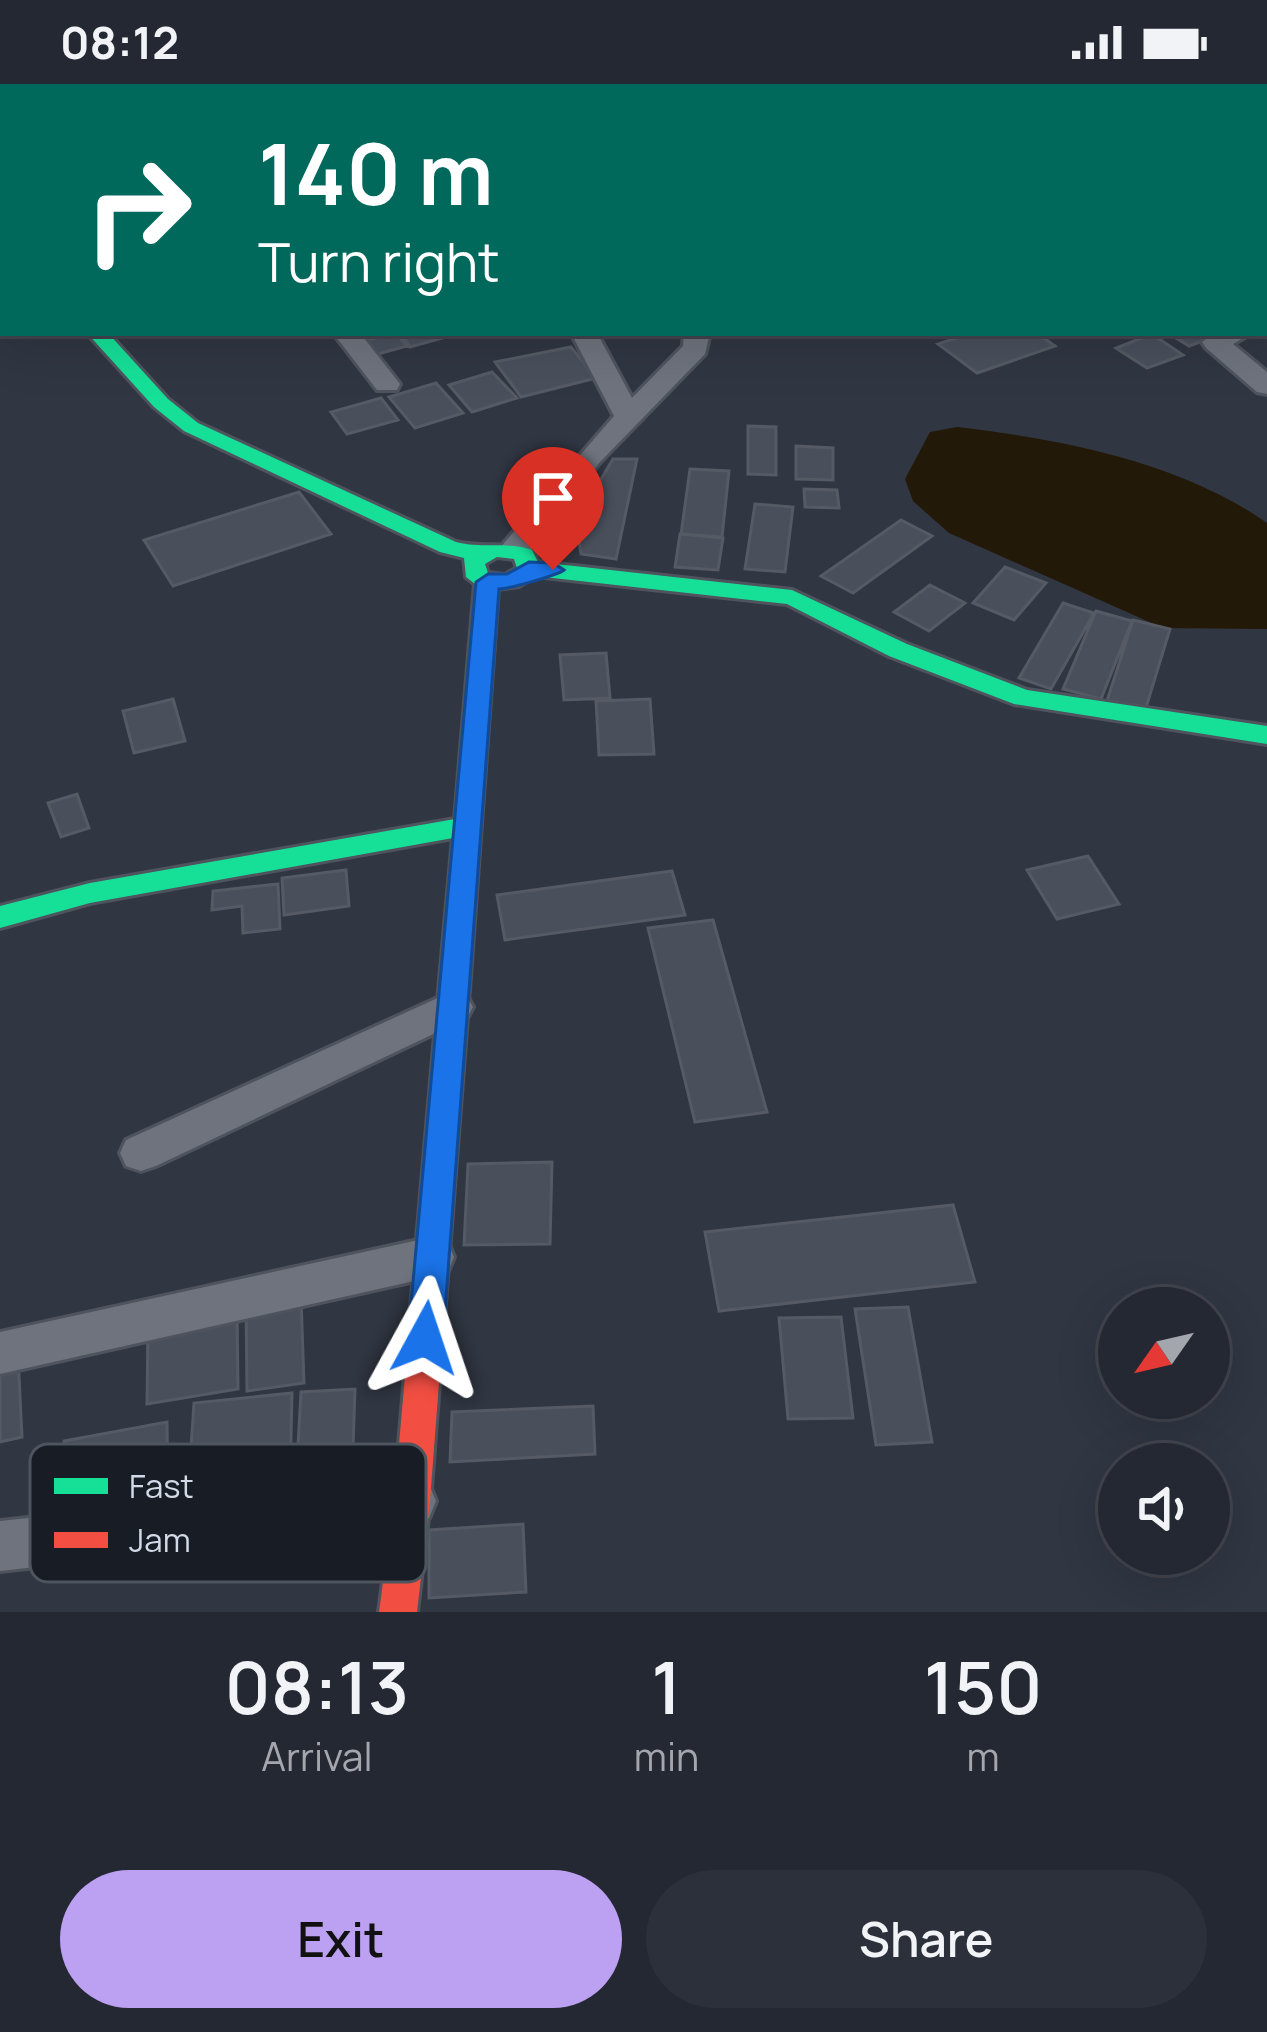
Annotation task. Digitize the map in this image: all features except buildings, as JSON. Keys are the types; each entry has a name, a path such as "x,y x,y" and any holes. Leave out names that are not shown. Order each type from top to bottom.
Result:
{"street":[{"path":"101,336 161,403 191,428 513,581 522,560 628,417 696,348 697,336"},
{"path":"348,336 387,384"},
{"path":"586,336 628,417"},
{"path":"1230,336 1215,342 1267,386"},
{"path":"522,560 791,598 898,650 1023,698 1267,735"},
{"path":"417,1444 483,568"},
{"path":"0,917 90,893 467,826"},
{"path":"141,1153 453,1007"},
{"path":"0,1353 432,1256"},
{"path":"0,1546 30,1543"},
{"path":"398,1612 402,1582"}],"shaded area":[{"path":"957,427 1037,438 1158,469 1233,502 1267,523 1267,629 1163,628 949,533 913,501 905,479 930,432"}],"traffic: fast":[{"path":"100,336 161,403 191,427 448,547 479,555"},
{"path":"529,569 524,555 504,550 485,553 473,562 478,577 499,582 511,581 529,569 553,570 792,597 898,650 1023,698 1267,735"},
{"path":"454,990 487,582"},
{"path":"0,917 90,893 467,826"}],"traffic: jam":[{"path":"417,1444 454,990"},
{"path":"398,1612 402,1582"}],"route":[{"path":"425,1338 488,582 513,581 529,569 553,570"}]}
